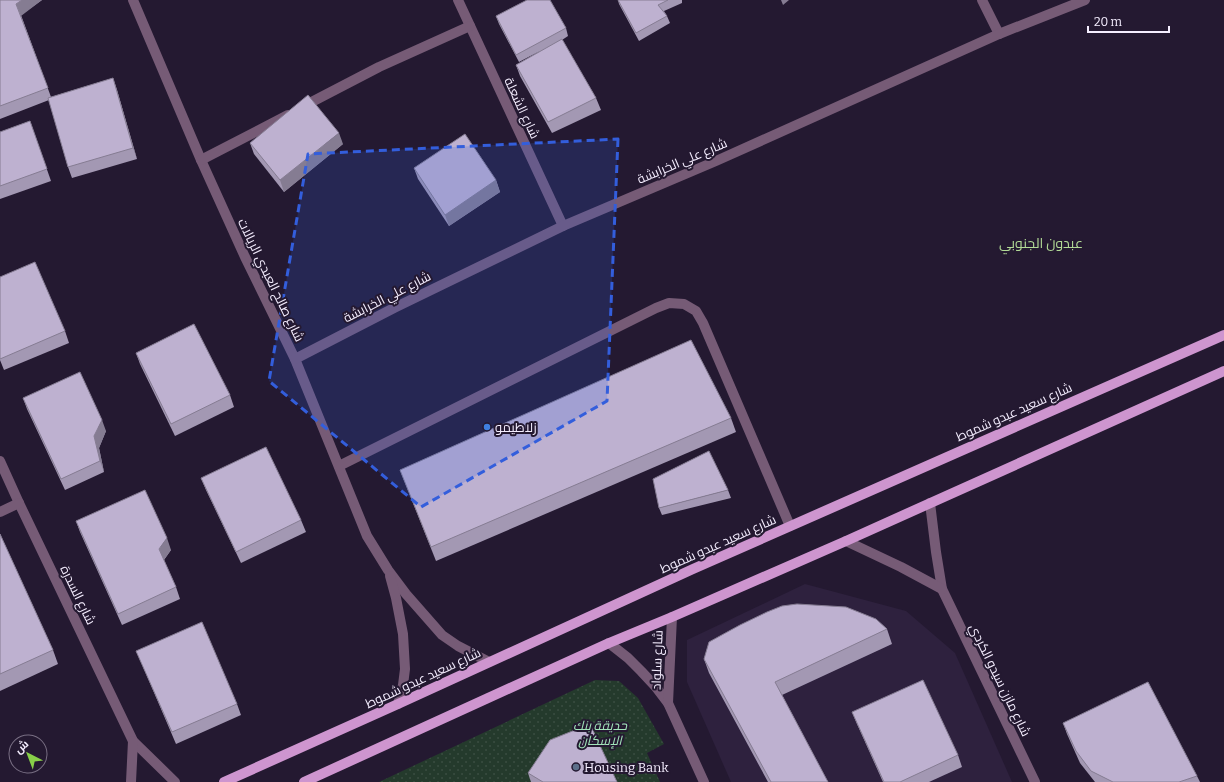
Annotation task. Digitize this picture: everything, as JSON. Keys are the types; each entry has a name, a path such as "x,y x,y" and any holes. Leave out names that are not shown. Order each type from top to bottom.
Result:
{"main road":[{"name":"شارع سعيد عبدو شموط","path":"224,782 790,526 1224,334"},
{"path":"304,782 609,642 672,617 846,541 1224,371"}],"street":[{"name":"شارع صالح العبدي الريالات","path":"133,0 201,160 245,257 295,359 367,536 388,570 406,594 442,635 458,646 489,662"},
{"name":"شارع الشعلة","path":"458,0 563,226"},
{"path":"982,0 999,34"},
{"name":"شارع علي الخرابشة","path":"295,359 394,308 563,226 716,161 999,34 1086,0"},
{"path":"201,160 379,67 470,26"},
{"path":"338,466 656,308 669,303 684,304 696,311 703,323 790,526"},
{"name":"شارع السدرة","path":"0,461 133,741 175,782"},
{"path":"0,512 19,503"},
{"name":"شارع مازن سيدو الكردي","path":"930,503 942,589 1035,782"},
{"path":"846,541 902,567 942,589"},
{"name":"شارع صالح العبدي الريالات","path":"388,570 396,598 403,634 405,668 398,704"},
{"name":"شارع سلواد","path":"668,703 672,617"},
{"name":"شارع سلواد","path":"609,642 641,671 668,703 704,782"},
{"name":"شارع السدرة","path":"131,782 133,741"}],"highlighted area":[{"path":"618,139 607,401 421,507 269,381 308,154"}],"shaded area":[{"path":"805,584 906,611 955,653 1012,782 731,782 687,682 687,640"}],"green space":[{"name":"حديقة بنك الإسكان","path":"595,680 619,681 638,698 664,744 647,753 660,782 379,782"}],"building":[{"path":"0,0 22,0 16,4 48,88 0,106"},
{"path":"527,0 550,0 566,28 516,55 496,16"},
{"path":"618,0 668,0 658,5 667,16 636,33"},
{"path":"562,39 596,98 548,122 516,65"},
{"path":"113,78 133,148 68,167 48,98"},
{"path":"308,95 339,133 280,180 250,143"},
{"path":"30,121 47,169 0,186 0,132"},
{"path":"465,134 496,180 445,215 414,168"},
{"path":"35,262 65,331 0,359 0,277"},
{"path":"194,324 230,395 171,424 136,353"},
{"path":"691,340 731,418 431,547 400,470"},
{"path":"80,372 102,420 94,436 100,461 61,479 23,398"},
{"path":"266,447 301,520 236,552 201,478"},
{"path":"709,451 728,490 659,508 653,479"},
{"path":"145,490 167,538 159,549 176,587 118,614 76,521"},
{"path":"0,534 53,650 0,674"},
{"path":"797,604 846,607 876,619 887,629 775,682 828,782 771,782 704,659 709,642 767,612 782,606"},
{"path":"202,622 237,704 172,732 136,651"},
{"path":"923,680 958,755 900,782 884,782 852,712"},
{"path":"1148,682 1197,776 1179,782 1113,782 1091,771 1076,751 1063,723"},
{"name":"Housing Bank","path":"590,724 617,782 543,782 528,773 550,740"}],"place":[{"name":"زلاطيمو","path":"487,427"},
{"name":"Housing Bank","path":"576,767"}],"district":[{"name":"عبدون الجنوبي","path":"1041,243"}]}
